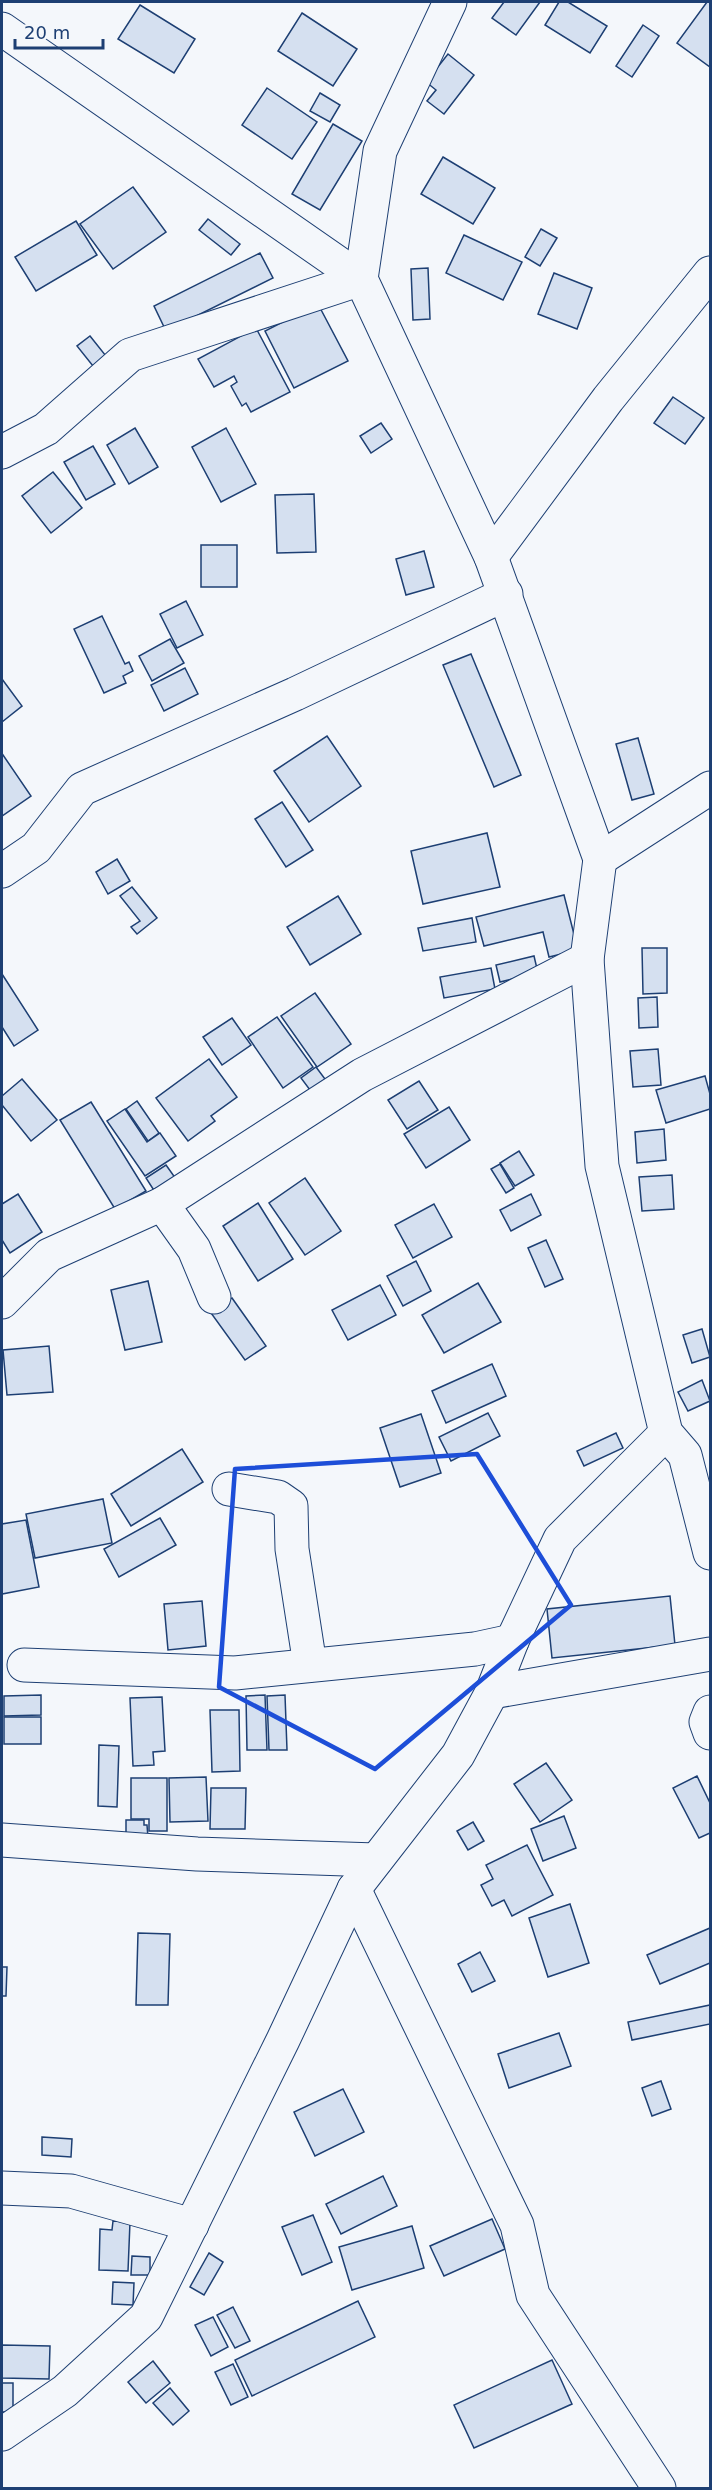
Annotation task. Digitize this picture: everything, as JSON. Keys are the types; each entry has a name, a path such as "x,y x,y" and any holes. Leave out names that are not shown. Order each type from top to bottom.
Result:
{"street":[{"path":"361,279 380,151 450,2"},
{"path":"2,28 361,279 491,557 600,860 586,959 602,1166 666,1433 685,1455 711,1553"},
{"path":"491,557 608,399 711,273"},
{"path":"2,452 46,429 130,355 361,279"},
{"path":"2,871 36,848 82,789 295,694 506,594"},
{"path":"600,860 711,788"},
{"path":"2,1302 49,1255 162,1204 362,1075 586,959"},
{"path":"162,1204 194,1249 213,1297"},
{"path":"2,2434 65,2391 146,2317 354,1889 458,1755 492,1692 512,1641 560,1539 666,1433"},
{"path":"229,1489 278,1497 291,1506 292,1550 310,1665"},
{"path":"24,1665 235,1673 475,1649 512,1641"},
{"path":"492,1692 711,1654"},
{"path":"711,1712 706,1722 711,1733"},
{"path":"2,1840 197,1854 376,1860"},
{"path":"354,1889 517,2225 533,2295 659,2488"},
{"path":"2,2188 70,2191 192,2225"}],"highlighted area":[{"path":"477,1454 571,1605 375,1769 219,1687 235,1469"}],"building":[{"path":"504,2 540,2 516,35 492,18"},
{"path":"559,2 568,2 607,26 590,53 545,25"},
{"path":"707,2 710,2 710,67 677,43"},
{"path":"140,5 195,39 174,73 118,39"},
{"path":"302,13 357,49 333,86 278,51"},
{"path":"643,25 659,36 632,77 616,66"},
{"path":"448,54 474,75 444,114 427,101 436,90 426,82"},
{"path":"267,88 317,122 292,159 242,125"},
{"path":"320,93 340,105 330,122 310,111"},
{"path":"333,124 362,141 320,210 292,194"},
{"path":"443,157 495,188 473,224 421,194"},
{"path":"133,187 166,232 113,269 80,224"},
{"path":"208,219 240,244 231,255 199,230"},
{"path":"76,221 97,255 36,291 15,257"},
{"path":"541,229 557,238 540,266 525,257"},
{"path":"464,235 522,262 503,300 446,273"},
{"path":"260,253 273,278 166,331 154,306"},
{"path":"428,268 430,319 413,320 411,269"},
{"path":"554,273 592,288 577,329 538,314"},
{"path":"318,304 348,361 294,388 265,331"},
{"path":"256,328 290,392 251,412 246,403 242,406 231,386 237,382 234,376 214,387 198,359"},
{"path":"90,336 106,356 93,366 77,346"},
{"path":"673,397 704,418 685,444 654,423"},
{"path":"381,423 392,439 371,453 360,436"},
{"path":"135,428 158,467 129,484 107,445"},
{"path":"226,428 256,484 221,502 192,447"},
{"path":"93,446 115,484 86,500 64,462"},
{"path":"53,472 82,508 51,533 22,496"},
{"path":"314,494 316,552 277,553 275,495"},
{"path":"201,545 237,545 237,587 201,587"},
{"path":"424,551 434,587 406,595 396,559"},
{"path":"186,601 203,635 177,648 160,614"},
{"path":"102,616 125,664 129,662 133,671 123,676 126,683 104,693 74,629"},
{"path":"170,639 184,663 152,681 139,656"},
{"path":"471,654 521,775 494,787 443,665"},
{"path":"185,668 198,694 164,711 151,685"},
{"path":"2,679 22,706 2,722"},
{"path":"327,736 361,786 309,822 274,771"},
{"path":"638,738 654,794 632,800 616,744"},
{"path":"2,756 31,796 2,816"},
{"path":"282,802 313,850 286,867 255,819"},
{"path":"487,833 500,887 423,904 411,851"},
{"path":"117,859 130,881 108,894 96,872"},
{"path":"132,887 157,918 137,934 131,927 140,921 120,896"},
{"path":"564,895 578,950 549,957 543,932 484,946 476,917"},
{"path":"338,896 361,934 310,965 287,927"},
{"path":"472,918 476,942 423,951 418,928"},
{"path":"642,948 667,948 667,993 643,994"},
{"path":"534,956 538,973 500,982 496,965"},
{"path":"491,968 495,989 444,998 440,977"},
{"path":"2,974 38,1030 14,1046 2,1027"},
{"path":"315,993 351,1044 317,1067 281,1016"},
{"path":"657,997 658,1027 639,1028 638,998"},
{"path":"277,1017 313,1067 283,1088 248,1037"},
{"path":"232,1018 251,1045 222,1065 203,1037"},
{"path":"658,1049 661,1085 633,1087 630,1051"},
{"path":"209,1059 237,1097 211,1116 215,1121 188,1141 156,1098"},
{"path":"316,1067 328,1083 313,1094 301,1078"},
{"path":"705,1076 710,1094 710,1109 666,1123 656,1090"},
{"path":"22,1079 57,1120 31,1141 2,1105 2,1096"},
{"path":"419,1081 438,1110 407,1129 388,1100"},
{"path":"137,1101 159,1133 148,1141 126,1109"},
{"path":"91,1102 146,1191 115,1209 60,1120"},
{"path":"449,1107 470,1140 426,1168 404,1134"},
{"path":"125,1109 147,1142 160,1133 176,1156 145,1176 107,1121"},
{"path":"664,1129 666,1160 637,1163 635,1132"},
{"path":"519,1151 534,1175 515,1186 500,1163"},
{"path":"500,1164 514,1188 506,1193 491,1169"},
{"path":"166,1165 176,1179 155,1192 146,1178"},
{"path":"672,1175 674,1209 642,1211 639,1177"},
{"path":"305,1178 341,1231 305,1255 269,1203"},
{"path":"18,1194 42,1232 10,1253 2,1240 2,1204"},
{"path":"531,1194 541,1215 511,1231 500,1210"},
{"path":"258,1203 293,1259 258,1281 223,1226"},
{"path":"434,1204 452,1237 413,1258 395,1225"},
{"path":"546,1240 563,1279 545,1287 528,1248"},
{"path":"416,1261 431,1291 403,1306 387,1276"},
{"path":"148,1281 162,1342 125,1350 111,1290"},
{"path":"478,1283 501,1322 444,1353 422,1315"},
{"path":"380,1285 396,1315 348,1340 332,1310"},
{"path":"232,1298 266,1346 245,1360 211,1313"},
{"path":"702,1329 710,1357 692,1363 683,1335"},
{"path":"49,1346 53,1392 7,1395 3,1350"},
{"path":"492,1364 506,1396 446,1423 432,1391"},
{"path":"702,1380 710,1401 688,1411 678,1392"},
{"path":"488,1413 500,1436 451,1461 439,1437"},
{"path":"421,1414 441,1473 400,1487 380,1428"},
{"path":"616,1433 623,1448 584,1466 577,1451"},
{"path":"182,1449 203,1482 131,1526 111,1494"},
{"path":"103,1499 112,1543 35,1558 26,1514"},
{"path":"160,1518 176,1545 119,1577 104,1549"},
{"path":"26,1520 39,1587 2,1594 2,1524"},
{"path":"670,1596 675,1645 552,1658 547,1609"},
{"path":"202,1601 206,1646 168,1650 164,1604"},
{"path":"41,1695 41,1715 4,1716 4,1696"},
{"path":"265,1695 267,1750 247,1750 246,1696"},
{"path":"285,1695 287,1750 269,1750 267,1696"},
{"path":"162,1697 165,1751 153,1752 154,1765 133,1766 130,1698"},
{"path":"210,1710 239,1710 240,1771 212,1772"},
{"path":"4,1717 41,1717 41,1744 4,1744"},
{"path":"99,1745 119,1746 117,1807 98,1806"},
{"path":"546,1763 572,1800 540,1822 514,1784"},
{"path":"697,1776 710,1803 710,1833 699,1838 673,1788"},
{"path":"206,1777 208,1821 170,1822 169,1778"},
{"path":"131,1778 167,1778 167,1831 149,1831 149,1819 131,1819"},
{"path":"211,1788 246,1788 245,1829 210,1829"},
{"path":"564,1816 576,1848 543,1861 531,1829"},
{"path":"126,1820 144,1820 144,1825 147,1825 148,1838 126,1839"},
{"path":"473,1822 484,1841 468,1850 457,1831"},
{"path":"527,1845 553,1895 512,1916 504,1900 492,1906 481,1885 493,1879 486,1865"},
{"path":"570,1904 589,1963 548,1977 529,1918"},
{"path":"710,1928 710,1963 660,1984 647,1955"},
{"path":"138,1933 170,1934 168,2005 136,2005"},
{"path":"480,1952 495,1981 472,1992 458,1964"},
{"path":"2,1967 7,1967 6,1996 2,1996"},
{"path":"710,2005 710,2024 632,2040 628,2022"},
{"path":"559,2033 571,2066 509,2088 498,2054"},
{"path":"661,2081 671,2109 652,2116 642,2088"},
{"path":"343,2089 364,2132 315,2156 294,2112"},
{"path":"42,2137 72,2139 71,2157 42,2155"},
{"path":"383,2176 397,2206 341,2234 326,2204"},
{"path":"313,2215 332,2262 302,2275 282,2227"},
{"path":"492,2219 505,2249 444,2276 430,2246"},
{"path":"113,2221 130,2222 128,2271 99,2270 100,2229 112,2230"},
{"path":"412,2226 424,2268 352,2290 339,2247"},
{"path":"209,2253 223,2262 204,2295 190,2287"},
{"path":"132,2256 150,2257 150,2275 131,2275"},
{"path":"113,2282 134,2283 133,2305 112,2304"},
{"path":"358,2301 375,2337 252,2396 235,2360"},
{"path":"233,2307 250,2341 235,2348 217,2315"},
{"path":"213,2317 228,2347 211,2356 195,2325"},
{"path":"2,2345 50,2346 49,2379 2,2378"},
{"path":"552,2360 572,2404 474,2448 454,2405"},
{"path":"153,2361 170,2383 146,2403 128,2382"},
{"path":"233,2364 248,2397 231,2405 215,2372"},
{"path":"2,2383 13,2383 13,2412 2,2412"},
{"path":"170,2388 189,2411 173,2425 153,2403"}]}
